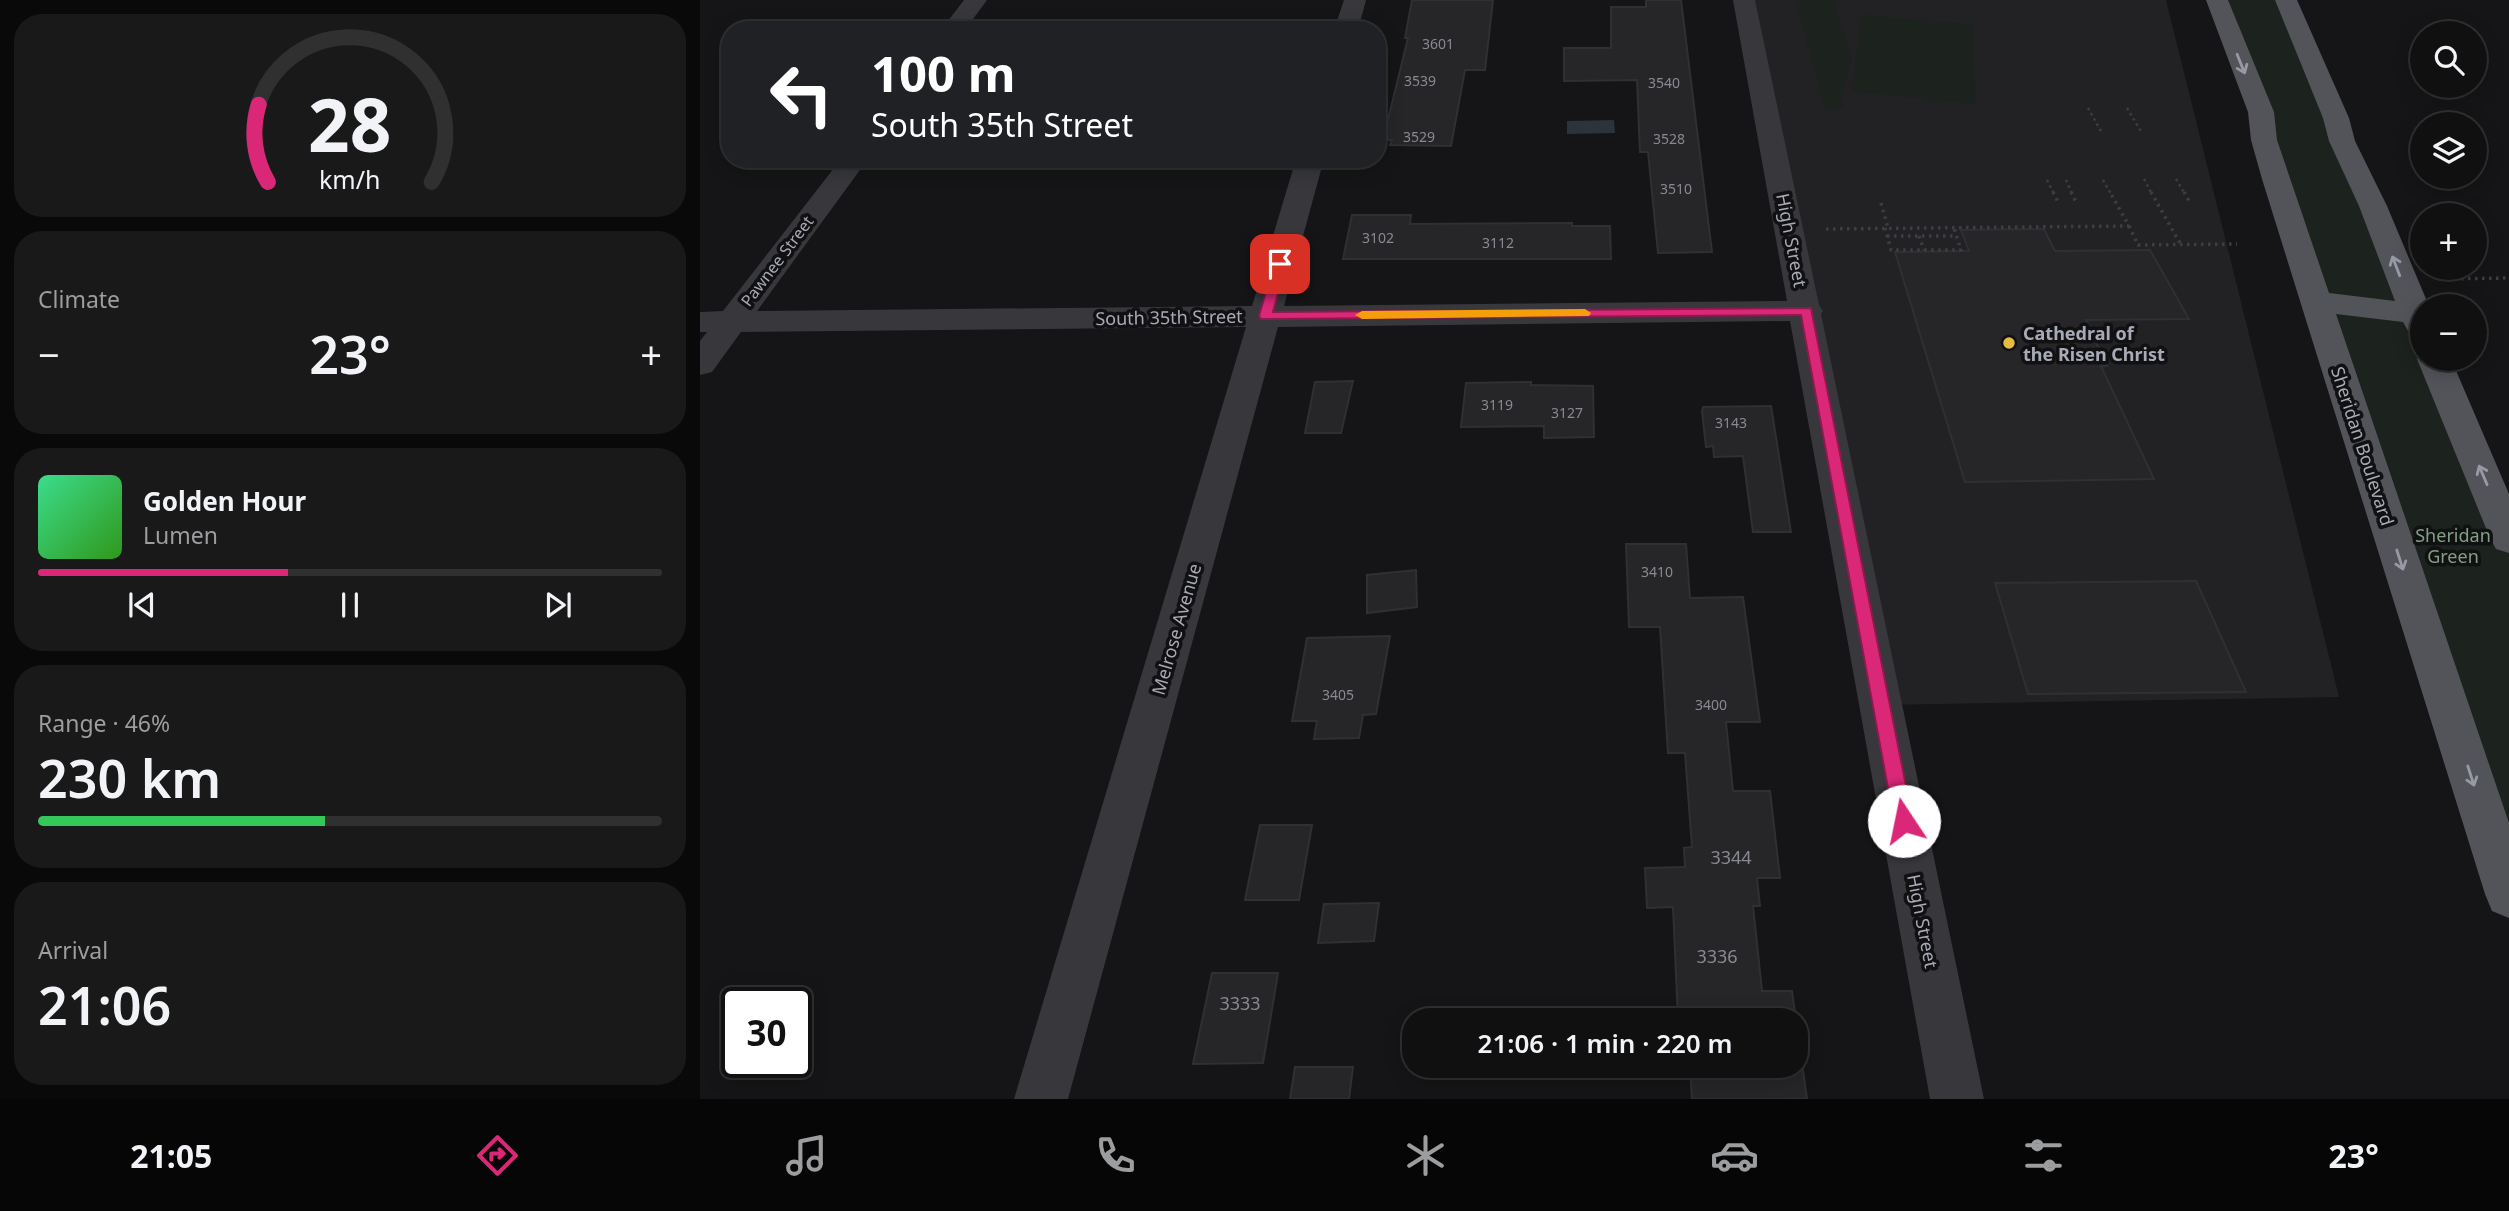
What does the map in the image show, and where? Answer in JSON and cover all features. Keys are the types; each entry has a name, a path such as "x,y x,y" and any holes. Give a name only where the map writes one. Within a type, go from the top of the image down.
{"main road":[{"name":"Sheridan Boulevard","path":"2217,0 2262,112 2264,140 2509,894"},
{"path":"2286,0 2336,118 2342,141 2373,206 2410,298"},
{"path":"2316,302 2410,319"},
{"path":"2439,371 2509,538"}],"street":[{"path":"960,21 976,0"},
{"path":"1349,21 1355,0"},
{"name":"High Street","path":"1744,0 1807,311 1957,1099"},
{"name":"Pawnee Street","path":"700,364 848,168"},
{"name":"Melrose Avenue","path":"1041,1099 1307,168"},
{"name":"South 35th Street","path":"700,322 1807,311"}],"path":[{"path":"2088,108 2102,133"},
{"path":"2127,108 2142,133"},
{"path":"2176,179 2189,201"},
{"path":"2047,180 2057,202"},
{"path":"2066,180 2076,202"},
{"path":"2104,180 2138,245 2237,244"},
{"path":"2144,180 2181,245"},
{"path":"1881,203 1891,250 1961,250 1954,228"},
{"path":"1820,229 2129,226"},
{"path":"1887,236 1957,236"},
{"path":"1919,236 1924,250"},
{"path":"2487,278 2509,278"}],"shaded area":[{"path":"1744,0 2166,0 2339,697 1881,705"},
{"path":"1614,120 1615,133 1567,134 1567,121"}],"green space":[{"path":"1796,0 1834,0 1852,57 1841,100 1844,108 1826,108 1823,103"},
{"name":"Sheridan Green","path":"2218,0 2286,0 2410,300 2410,371 2439,371 2509,538 2509,894"},
{"path":"1861,15 1974,25 1975,104 1852,91"}],"building":[{"path":"1412,0 1493,0 1485,70 1465,70 1451,146 1390,145 1392,140 1386,140 1386,128 1408,38 1405,38"},
{"path":"1648,0 1681,0 1712,252 1658,253 1648,152 1640,152 1637,80 1564,81 1564,48 1611,48 1611,7 1646,7"},
{"path":"1352,215 1411,215 1410,224 1572,223 1572,226 1610,226 1611,259 1343,259"},
{"name":"Cathedral of the Risen Christ","path":"2044,229 2055,251 2150,250 2189,319 2086,320 2107,366 2101,366 2154,479 1965,482 1895,252 1969,251 1961,230"},
{"path":"1353,381 1341,433 1305,433 1315,382"},
{"path":"1531,382 1531,385 1593,386 1594,437 1544,438 1544,426 1461,427 1466,383"},
{"path":"1771,406 1791,532 1753,532 1743,456 1714,457 1713,446 1706,447 1703,407"},
{"path":"1626,544 1686,544 1690,598 1743,597 1760,722 1726,722 1733,791 1770,791 1780,878 1757,878 1760,906 1753,906 1762,991 1792,991 1794,1008 1677,1008 1673,907 1647,908 1645,868 1685,867 1684,848 1692,847 1685,753 1668,753 1660,627 1629,627"},
{"path":"1416,570 1417,607 1367,613 1367,575"},
{"path":"2196,581 2246,692 2028,694 1995,583"},
{"path":"1390,636 1376,714 1363,715 1359,738 1314,739 1317,721 1292,721 1307,638"},
{"path":"1260,825 1312,825 1299,900 1245,900"},
{"path":"1379,903 1374,941 1318,943 1324,904"},
{"path":"1212,973 1278,973 1263,1063 1193,1064"},
{"path":"1295,1067 1353,1067 1349,1099 1290,1099"},
{"path":"1691,1078 1804,1078 1807,1099 1692,1099"}],"slow traffic":[{"path":"1362,315 1585,313"}],"place":[{"name":"Cathedral of the Risen Christ","path":"2009,343"}],"route":[{"path":"1280,264 1265,316 1807,311 1904,821"}]}
